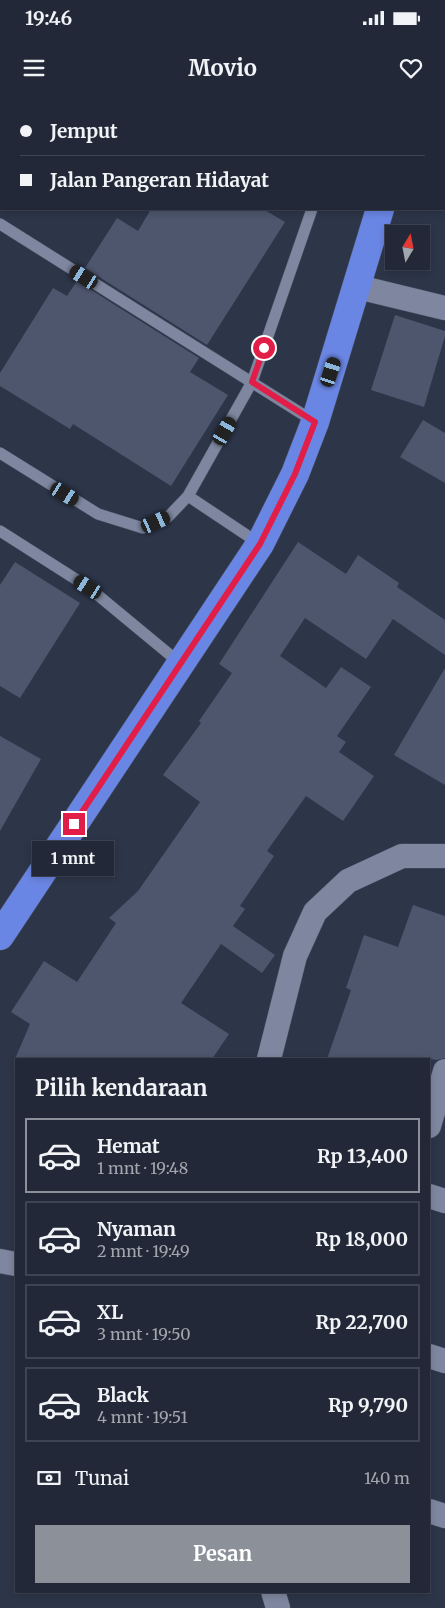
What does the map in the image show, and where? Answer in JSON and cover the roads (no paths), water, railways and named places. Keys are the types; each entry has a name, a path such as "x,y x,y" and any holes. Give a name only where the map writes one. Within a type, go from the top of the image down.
{"highway":[{"path":"0,936 260,544 295,474 315,422 358,287 380,210"}],"street":[{"path":"358,287 445,308"},
{"path":"269,1058 295,956 315,912 348,881 402,856 445,856"},
{"path":"430,1123 445,1071"},
{"path":"430,1196 445,1201"},
{"path":"0,1261 15,1264"},
{"path":"430,1356 445,1360"},
{"path":"430,1510 445,1516"},
{"path":"274,1593 278,1608"}],"lane":[{"path":"0,453 98,514 143,528 168,517 188,496 252,382 312,210"},
{"path":"0,224 315,422"},
{"path":"188,496 260,544"},
{"path":"0,530 88,587 181,664"}]}
